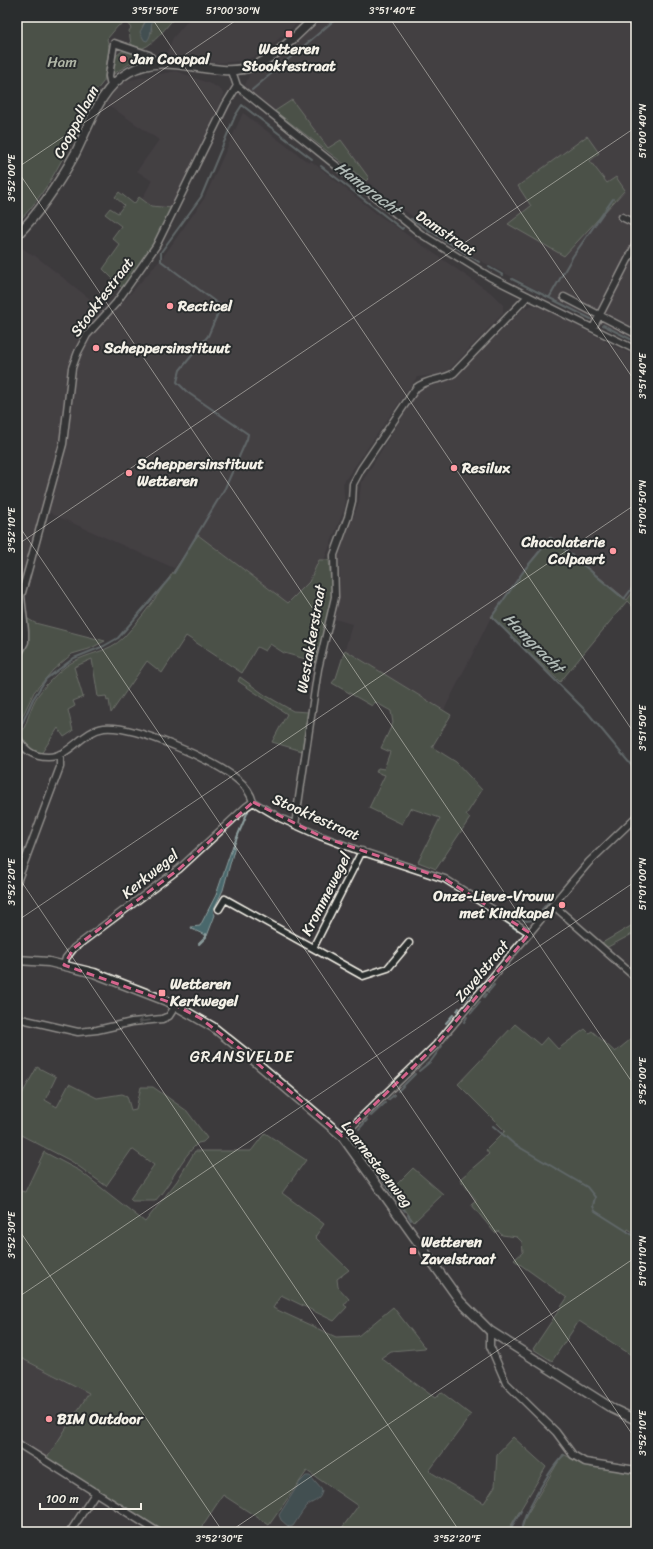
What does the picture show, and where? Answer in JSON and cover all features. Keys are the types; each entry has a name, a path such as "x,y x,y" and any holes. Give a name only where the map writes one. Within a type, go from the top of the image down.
{"street":[{"path":"237,86 232,71 261,62 316,17"},
{"path":"111,86 109,76 114,43 149,54 156,63"},
{"name":"Cooppallaan","path":"17,235 44,205 62,177 101,101 111,86 130,71 156,63 232,71"},
{"name":"Damstraat","path":"237,86 421,234 490,277 636,350"},
{"name":"Stooktestraat","path":"17,657 25,642 21,596 63,444 72,368 78,352 87,335 116,303 156,246 226,104 237,86"},
{"path":"622,217 636,224"},
{"path":"593,328 636,244"},
{"name":"Westakkerstraat","path":"295,825 318,669 335,597 334,555 348,517 352,501 353,484 361,469 416,388 423,382 449,376 454,373 528,296"},
{"path":"564,297 636,334"},
{"name":"Stooktestraat","path":"18,739 27,751 36,756 49,757 60,754 93,731 103,728 111,728 147,736 177,745 230,773 251,795 253,802 295,825 362,851 445,879 530,933"},
{"path":"17,882 60,767 60,754"},
{"name":"Kerkwegel","path":"64,965 66,958 74,948 179,869 253,802"},
{"name":"Zavelstraat","path":"342,1136 436,1045 589,862 636,816"},
{"name":"Krommewegel","path":"313,948 362,851"},
{"name":"Krommewegel","path":"219,909 225,899 363,976 388,968 410,943"},
{"path":"553,905 636,978"},
{"name":"Laarnesteenweg","path":"17,960 49,962 94,973 176,1005 207,1023 243,1051 342,1136 460,1301 490,1331 610,1407 636,1420"},
{"path":"17,1018 78,1032 97,1030 132,1022 162,1019 168,1016 176,1005"},
{"path":"490,1331 490,1346 506,1383 556,1432 573,1455 585,1462 636,1470"},
{"path":"17,1443 158,1532"},
{"path":"70,1532 96,1492"}],"highlighted area":[{"path":"253,802 320,836 445,879 530,933 436,1045 342,1136 243,1051 200,1018 169,1002 64,965 74,948 179,869"}],"shaded area":[{"path":"191,17 304,17 268,48 254,57 239,61 218,63 166,55 173,38"},
{"path":"326,17 636,17 636,340 561,304 547,295 477,259 416,219 253,94 245,85 250,74 275,60"},
{"path":"176,71 213,85 221,90 224,95 172,208 151,206 142,199 152,181 137,171 159,140 107,104 114,92 125,81"},
{"name":"Recticel","path":"243,113 309,163 311,161 377,214 491,293 503,305 503,313 449,370 441,374 417,377 343,483 345,507 324,560 319,560 309,582 288,603 198,535 174,568 41,509 18,595 21,641 18,652 17,244 33,256 34,255 104,310 114,312 163,257 204,199"},
{"path":"533,305 552,312 617,348 636,356 636,588 627,601 529,564 491,617 444,710 345,650 352,624 335,619 340,592 339,554 359,503 361,484 417,392 424,386 455,378 523,309"},
{"path":"17,1356 89,1393 47,1458 17,1439"}],"green space":[{"name":"Ham","path":"17,17 148,17 142,27 152,33 151,23 155,17 175,17 156,39 143,48 138,48 131,44 129,31 131,28 126,22 118,26 107,39 109,47 104,81 96,91 52,178 42,194 17,223"},
{"path":"122,51 130,52 142,60 129,64 112,75 116,56"},
{"path":"292,100 328,148 341,140 369,178 366,181 275,111"},
{"path":"587,136 599,153 590,161 607,183 616,177 625,190 564,256 508,224 531,206 518,186"},
{"path":"119,192 134,204 139,197 151,206 172,208 155,240 123,289 103,269 120,245 112,238 121,226 105,214 110,208 118,213 124,205 115,197"},
{"path":"198,535 288,603 309,582 319,560 329,560 332,596 316,662 284,653 270,644 265,651 257,647 242,673 186,636 162,673 147,661 111,713 109,700 107,701 106,696 98,697 92,659 74,667 83,697 73,701 75,706 68,710 73,731 64,737 58,728 41,754 27,747 20,736 35,700 42,690 56,674 67,666 77,660 117,643 123,638 144,614"},
{"path":"550,537 627,600 636,588 636,610 627,601 560,682 491,617"},
{"path":"26,615 28,619 35,623 105,641 89,649 72,654 53,670 34,692 17,728 17,664 27,645 28,626"},
{"path":"345,650 451,715 432,747 456,762 482,790 466,815 470,818 436,869 418,862 440,818 410,808 402,824 369,808 385,775 376,772 378,768 384,769 390,752 381,748 393,723 391,711 375,702 372,706 332,683 336,678"},
{"path":"240,677 265,695 293,711 308,712 302,751 272,742 287,714 238,681"},
{"path":"636,923 636,932 606,948 602,943"},
{"path":"515,1024 540,1045 547,1037 558,1049 585,1029 589,1033 592,1031 615,1052 636,1035 636,1234 628,1229 627,1232 636,1237 636,1358 579,1321 552,1361 533,1349 567,1298 514,1260 523,1252 522,1242 517,1237 502,1235 498,1231 495,1233 471,1204 476,1200 460,1179 489,1154 486,1150 505,1131 458,1084"},
{"path":"37,1067 56,1077 45,1100 57,1107 69,1084 97,1098 122,1094 127,1096 131,1110 136,1109 141,1087 153,1087 187,1111 207,1138 203,1142 198,1143 186,1156 155,1201 132,1201 130,1199 154,1165 132,1149 106,1186 71,1161 17,1133 17,1103"},
{"path":"265,1133 306,1160 282,1193 324,1224 315,1237 349,1270 337,1279 338,1287 349,1299 344,1305 347,1307 334,1321 281,1295 273,1308 336,1337 358,1336 393,1307 425,1348 391,1351 381,1358 435,1398 441,1392 471,1415 429,1471 484,1503 495,1486 497,1454 513,1437 546,1467 510,1527 500,1529 498,1532 339,1532 358,1506 307,1471 269,1525 223,1495 198,1532 166,1532 47,1458 89,1393 17,1356 17,1190 25,1192 44,1152 80,1171 145,1222 177,1181 195,1151 251,1151"},
{"path":"413,1168 443,1194 414,1222 391,1190"},
{"path":"563,1454 584,1465 636,1474 636,1532 523,1532 522,1528 526,1516"}],"water":[{"path":"148,17 155,17 147,41 144,40 140,32"},
{"path":"233,845 235,846 223,890 213,911 215,915 207,936 192,929 191,927 200,926 216,895"},
{"path":"306,1476 310,1476 322,1490 320,1497 308,1505 293,1526 289,1527 281,1520 279,1515 300,1482"}],"waterway":[{"path":"252,90 338,17"},
{"path":"174,573 225,488 248,434 187,392 177,382 180,370 208,336 221,306 161,261 161,252 201,197 235,116 242,105 312,159"},
{"name":"Hamgracht","path":"321,166 402,229 403,228"},
{"path":"549,298 573,256 613,199"},
{"name":"Hamgracht","path":"411,219 479,262"},
{"name":"Hamgracht","path":"489,267 503,275"},
{"name":"Hamgracht","path":"512,279 591,319"},
{"name":"Hamgracht","path":"603,325 636,342"},
{"name":"Hamgracht","path":"636,583 624,599 551,538 525,569 493,615 493,618 588,713 636,771"},
{"path":"18,733 33,699 46,679 74,658 104,646 118,638 170,578"},
{"path":"233,847 248,811"},
{"path":"538,914 552,898"},
{"path":"496,915 517,930"},
{"path":"514,915 526,921 533,920"},
{"path":"199,944 206,937 206,934"},
{"path":"488,992 494,985"},
{"path":"463,1002 471,993"},
{"path":"471,1013 480,1002"},
{"path":"446,1023 453,1015"},
{"path":"464,1022 467,1017"},
{"path":"419,1071 431,1061 442,1046"},
{"path":"398,1091 415,1074"},
{"path":"388,1100 394,1095"},
{"path":"371,1116 385,1103"},
{"path":"359,1129 367,1120"},
{"path":"493,1126 514,1144 587,1187 595,1197 593,1206 595,1211 636,1237"},
{"path":"353,1136 353,1140 405,1211"},
{"path":"408,1215 411,1220"},
{"path":"522,1532 525,1516 538,1492 559,1460 564,1455"},
{"path":"511,1532 509,1531 521,1511"}],"place":[{"name":"Wetteren Stooktestraat","path":"289,34"},
{"name":"Jan Cooppal","path":"123,59"},
{"name":"Recticel","path":"170,306"},
{"name":"Scheppersinstituut","path":"96,348"},
{"name":"Resilux","path":"454,468"},
{"name":"Scheppersinstituut Wetteren","path":"129,473"},
{"name":"Chocolaterie Colpaert","path":"613,551"},
{"name":"Onze-Lieve-Vrouw met Kindkapel","path":"562,905"},
{"name":"Wetteren Kerkwegel","path":"162,993"},
{"name":"Wetteren Zavelstraat","path":"413,1251"},
{"name":"BIM Outdoor","path":"49,1419"}],"district":[{"name":"GRANSVELDE","path":"242,1056"}]}
